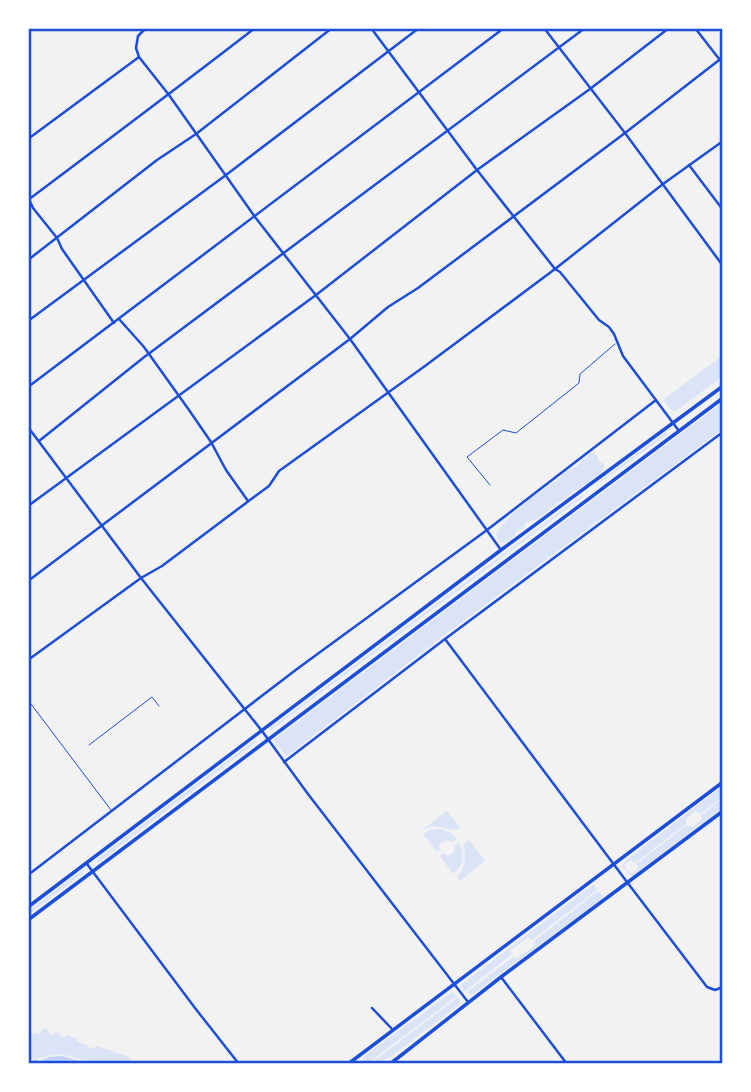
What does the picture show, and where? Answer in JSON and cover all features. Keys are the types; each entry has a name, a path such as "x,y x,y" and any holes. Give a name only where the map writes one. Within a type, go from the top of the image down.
{"main road":[{"path":"28,907 723,386"},
{"path":"28,919 723,398"},
{"path":"591,484 597,493"},
{"path":"348,1064 723,782"},
{"path":"390,1064 468,1002 723,811"}],"street":[{"path":"146,28 138,36 136,48 139,57 350,339 501,550"},
{"path":"114,323 29,199 255,28"},
{"path":"28,260 332,28"},
{"path":"371,28 555,269 599,320 609,327 624,356 679,431"},
{"path":"28,321 419,28"},
{"path":"28,387 503,28"},
{"path":"544,28 723,266"},
{"path":"39,441 148,355 585,28"},
{"path":"28,506 316,295 477,170 669,28"},
{"path":"695,28 723,64"},
{"path":"28,139 139,57"},
{"path":"28,581 350,339 388,307 418,288 721,59"},
{"path":"28,660 141,578 162,566 269,486 279,471 555,269 663,184 723,141"},
{"path":"690,165 723,210"},
{"path":"119,319 135,336 211,442 226,470 249,501"},
{"path":"28,875 656,400"},
{"path":"29,429 468,1002"},
{"path":"285,762 723,432"},
{"path":"445,639 706,987 715,990 723,987"},
{"path":"87,864 239,1064"},
{"path":"501,977 568,1064"},
{"path":"372,1009 393,1030"}],"lane":[{"path":"490,485 467,457 503,430 516,433 579,383 580,374 617,342"},
{"path":"89,745 152,697 159,706"},
{"path":"28,700 111,810"}],"shaded area":[{"path":"723,355 723,376 676,411 672,411 663,400"},
{"path":"723,402 723,429 450,631 287,756 273,740"},
{"path":"666,432 668,434 600,483 601,480"},
{"path":"590,453 594,453 598,461 604,464 599,475 542,516 526,523 510,540 499,542 496,534 511,516 565,472 576,467"},
{"path":"582,495 583,497 270,731 269,729"},
{"path":"255,740 255,743 96,862 97,859"},
{"path":"723,785 723,797 700,814 696,811 686,819 686,824 635,863 631,860 624,865 627,869 625,870 622,866 624,862"},
{"path":"723,798 723,808 632,876 626,872 632,874 638,869 636,864 687,825 692,827 702,819 701,815"},
{"path":"447,811 460,827 456,830 433,826 422,830"},
{"path":"441,829 457,839 442,842 439,847 441,850 437,852 423,834"},
{"path":"469,840 485,861 460,881 457,877 465,861 464,844"},
{"path":"458,842 462,859 453,874 440,856 443,853 447,856 452,854"},
{"path":"82,870 83,873 28,915 28,911"},
{"path":"594,884 597,890 532,940 528,937 510,951 512,954 464,992 461,985 463,983"},
{"path":"598,891 603,896 602,899 472,995 466,993 513,957 516,959 535,945 533,942"},
{"path":"452,992 457,996 366,1063 364,1056"},
{"path":"458,997 460,1004 389,1058 373,1062"},
{"path":"43,1028 49,1030 49,1034 53,1035 55,1032 65,1038 67,1035 77,1039 77,1042 87,1047 97,1046 129,1057 131,1061 134,1059 134,1064 91,1064 68,1056 55,1055 34,1058 28,1064 28,1038 36,1033 40,1034"}],"water":[{"path":"63,1056 89,1064 30,1064 34,1059 40,1061"}]}
